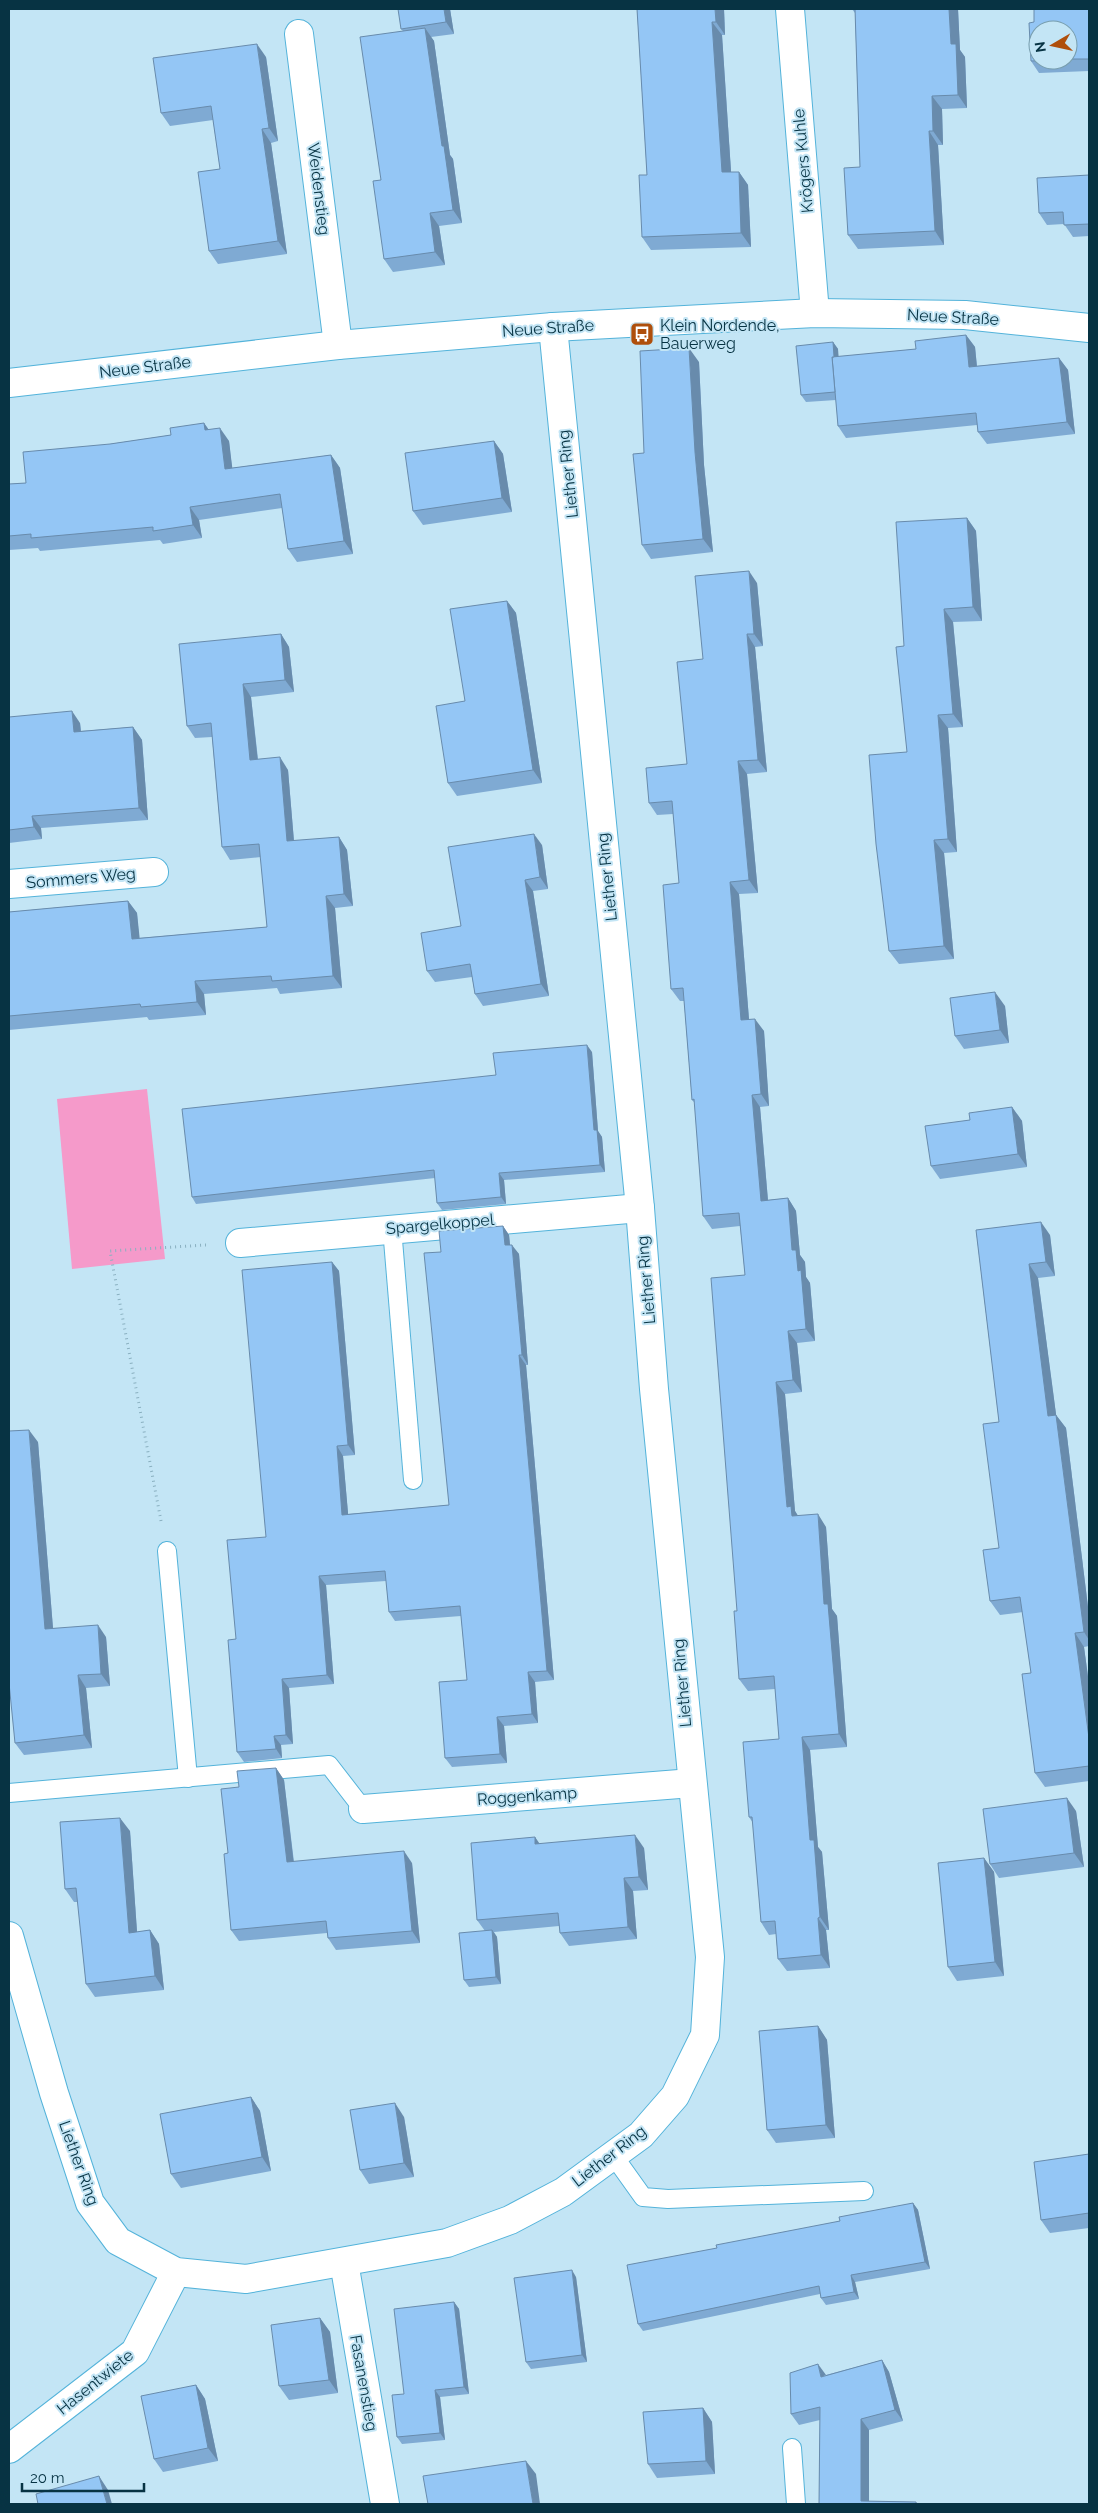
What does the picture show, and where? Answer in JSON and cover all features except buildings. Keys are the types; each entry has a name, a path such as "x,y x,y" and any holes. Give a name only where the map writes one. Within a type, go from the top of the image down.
{"street":[{"name":"Krögers Kuhle","path":"790,9 815,313"},
{"name":"Weidenstieg","path":"299,34 338,344"},
{"name":"Neue Straße","path":"9,383 338,344 553,327 815,313 965,315 1089,328"},
{"name":"Liether Ring","path":"9,1936 54,2093 90,2203 118,2241 176,2272 246,2279 448,2243 510,2220 563,2192 640,2135 675,2096 705,2035 710,1957 654,1389 640,1208 553,327"},
{"name":"Sommers Weg","path":"9,884 154,872"},
{"name":"Spargelkoppel","path":"240,1243 392,1228 640,1208"},
{"name":"Roggenkamp","path":"363,1809 692,1783"},
{"name":"Fasanenstieg","path":"344,2262 385,2504"},
{"name":"Hasentwiete","path":"9,2450 135,2352 176,2272"}],"lane":[{"path":"392,1228 413,1480"},
{"path":"167,1551 188,1778"},
{"path":"9,1792 328,1765 363,1809"},
{"path":"614,2155 643,2197 668,2199 864,2191"},
{"path":"792,2448 796,2504"}],"path":[{"path":"167,1551 110,1251 240,1243"}],"shaded area":[{"path":"147,1089 165,1259 72,1269 57,1099"}],"place":[{"name":"Klein Nordende, Bauerweg","path":"642,334"}]}
